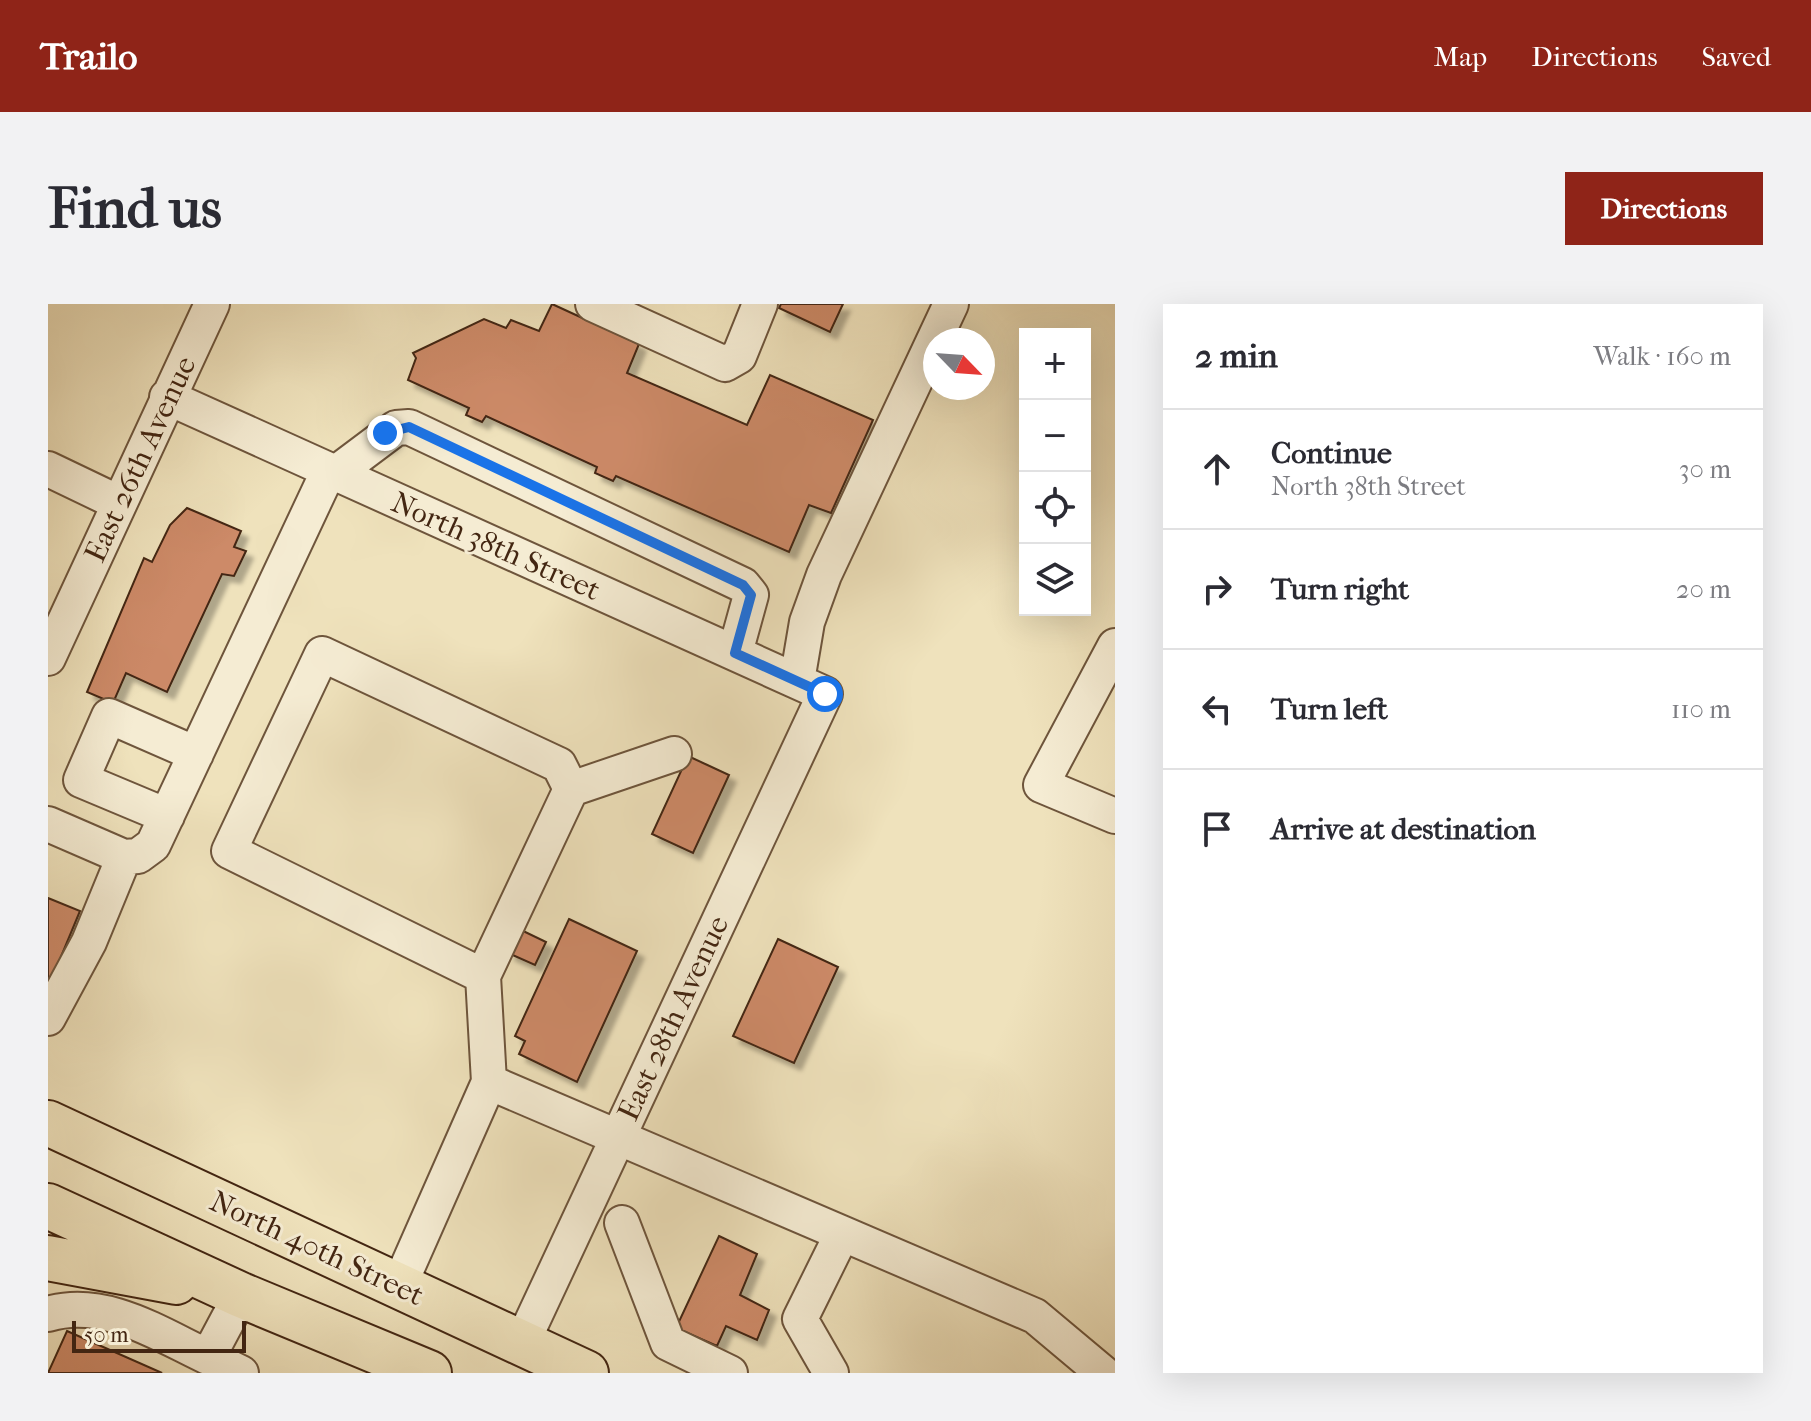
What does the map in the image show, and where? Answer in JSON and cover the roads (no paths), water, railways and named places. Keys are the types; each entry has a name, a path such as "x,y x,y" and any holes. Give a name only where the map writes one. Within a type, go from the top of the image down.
{"main road":[{"name":"North 40th Street","path":"48,1123 586,1373"},
{"path":"48,1206 241,1295 361,1361 429,1373"},
{"path":"48,1258 241,1295"}],"street":[{"name":"East 26th Avenue","path":"48,658 212,304"},
{"path":"593,304 725,364 739,356 760,304"},
{"name":"East 28th Avenue","path":"522,1343 617,1139 811,687 807,622 824,575 951,304"},
{"name":"North 38th Street","path":"167,397 811,687"},
{"path":"48,824 124,857 138,856 153,845 332,472 396,428 409,427 743,585 751,595 735,653"},
{"path":"48,469 119,503"},
{"path":"1115,646 1041,785 1115,816"},
{"path":"483,976 229,851 235,837 322,654 559,765 571,789"},
{"path":"167,816 81,780 109,716 196,754"},
{"path":"399,1286 489,1082 483,976 571,789 674,754"},
{"path":"52,1014 112,892 124,857"},
{"path":"489,1082 1035,1316 1103,1373"},
{"path":"622,1223 668,1343 730,1373"},
{"path":"831,1373 800,1319 842,1234"},
{"path":"208,1357 241,1295"},
{"path":"48,1314 63,1309 114,1313 241,1373"}]}
